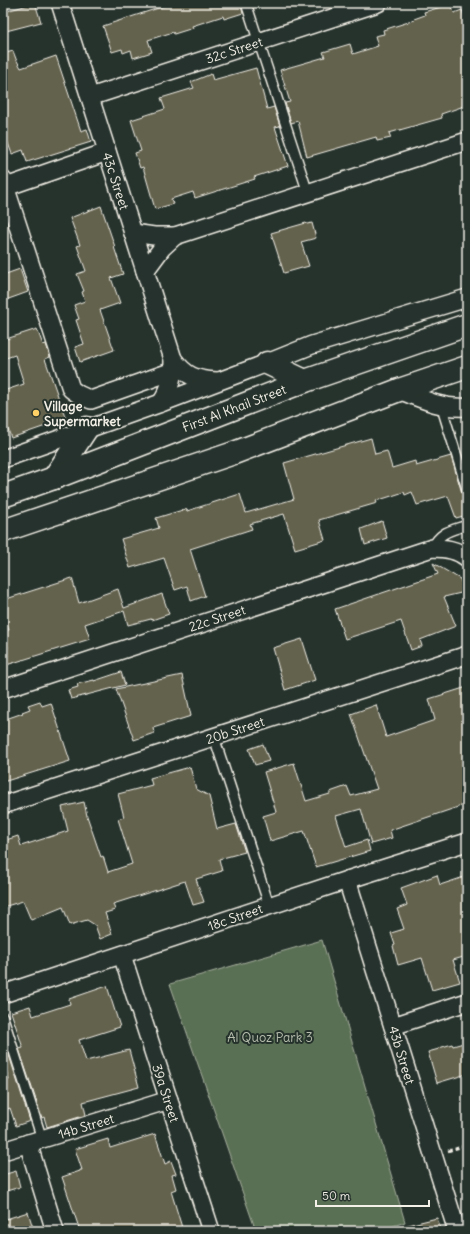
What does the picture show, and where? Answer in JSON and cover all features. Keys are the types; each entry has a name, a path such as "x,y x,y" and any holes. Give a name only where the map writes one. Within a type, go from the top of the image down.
{"main road":[{"name":"First Al Khail Street","path":"3,496 54,478 305,381 467,325"},
{"path":"268,363 305,381"},
{"path":"3,531 234,453 399,390 466,367"},
{"path":"54,478 87,428"}],"street":[{"name":"43c Street","path":"60,3 145,271 173,365 192,377 205,381 218,381"},
{"name":"32c Street","path":"90,97 378,3"},
{"path":"133,233 154,236 175,236 467,141"},
{"path":"107,152 4,185 71,390 91,400 173,365 171,382 161,403"},
{"path":"145,271 162,248 175,236"},
{"path":"3,459 161,403 312,346 467,298"},
{"path":"399,390 441,405 467,407"},
{"path":"432,548 448,548 463,554 467,558"},
{"name":"22c Street","path":"3,689 432,548"},
{"name":"20b Street","path":"3,805 467,654"},
{"name":"18c Street","path":"3,994 346,880 467,842"},
{"name":"43b Street","path":"346,880 457,1231"},
{"name":"39a Street","path":"122,955 210,1231"},
{"path":"393,1026 467,1002"},
{"name":"14b Street","path":"3,1151 169,1100"},
{"path":"35,1141 55,1231"}],"lane":[{"path":"246,3 308,193"},
{"path":"441,405 467,489"},
{"path":"432,548 437,538 441,535 467,526"},
{"path":"214,736 269,906"},
{"path":"3,1017 35,1141"}],"path":[{"path":"434,1156 467,1145"}],"green space":[{"name":"Al Quoz Park 3","path":"322,940 405,1222 379,1231 256,1231 170,984"}],"building":[{"path":"35,3 41,22 6,31 3,20 3,12"},
{"path":"174,3 240,3 243,13 224,19 223,16 192,26 193,28 174,34 173,32 148,40 152,52 133,58 131,50 123,53 122,49 112,52 103,26"},
{"path":"451,4 454,13 462,10 467,25 467,105 441,114 442,118 389,133 391,138 377,141 376,137 307,157 298,121 291,123 285,103 290,102 280,70 325,57 323,52 350,44 353,54 378,46 375,36 384,34 383,30 415,20 414,19 425,15 424,12"},
{"path":"13,51 21,68 56,56 81,131 87,129 91,142 27,162 23,150 12,154 5,135 3,136 3,54"},
{"path":"256,68 267,109 274,107 280,126 275,127 288,166 254,177 255,179 195,198 193,192 171,199 173,204 155,209 143,167 140,168 135,153 141,151 131,120 165,109 161,98 194,88 191,82 211,74 213,80"},
{"path":"101,206 123,274 111,278 120,303 100,310 114,350 80,362 75,347 84,344 76,320 79,319 74,305 85,301 82,292 84,291 77,274 86,271 77,246 80,245 70,218"},
{"path":"306,223 312,223 316,238 301,242 309,266 284,273 271,233"},
{"path":"20,269 28,292 3,301 3,275"},
{"path":"37,329 43,345 46,344 50,357 45,359 66,419 11,438 3,415 3,391 24,384 15,355 3,359 3,340"},
{"path":"371,438 375,454 387,451 392,468 415,461 416,466 451,456 467,510 467,515 456,518 448,496 417,505 412,492 405,495 404,492 376,501 377,503 319,520 325,540 295,549 284,514 250,524 252,529 190,549 205,596 191,601 187,586 175,590 164,558 130,568 121,539 159,528 156,518 186,509 187,511 240,494 246,513 294,499 284,463"},
{"path":"382,521 387,538 365,545 361,529"},
{"path":"433,563 460,579 465,592 444,597 456,626 420,640 422,646 411,650 401,621 345,639 335,609 438,574"},
{"path":"72,578 79,603 118,589 124,608 162,594 169,614 152,620 128,625 124,611 85,624 90,639 3,666 3,649 8,648 3,631 9,630 3,612 3,600"},
{"path":"302,639 315,680 285,690 273,648"},
{"path":"121,672 125,685 71,699 68,690 78,687 77,684 94,681"},
{"path":"182,675 191,716 153,728 154,733 134,740 116,689"},
{"path":"467,687 467,804 390,830 392,838 371,844 361,809 336,816 346,847 367,840 370,851 316,867 304,831 270,841 263,816 276,812 264,772 294,763 306,801 330,794 330,792 347,786 351,796 377,789 351,714 376,705 386,737 435,720 429,699"},
{"path":"40,701 42,706 51,703 70,761 3,782 3,720 23,713 22,712 30,709 28,705"},
{"path":"263,744 269,761 255,765 249,749"},
{"path":"190,767 196,789 209,796 217,829 236,824 245,852 219,859 222,871 196,879 204,902 193,905 185,881 113,904 115,910 105,913 112,934 100,939 95,925 87,920 70,925 63,907 31,920 23,901 3,907 3,841 18,836 21,846 68,831 62,807 84,802 87,816 101,857 103,856 108,872 132,864 118,819 124,817 118,794 152,785 150,778"},
{"path":"437,875 440,885 467,876 467,956 453,960 460,982 432,990 422,958 398,965 393,946 395,945 391,933 404,929 397,909 407,905 401,888"},
{"path":"107,986 120,1027 79,1040 86,1061 129,1050 139,1087 83,1102 86,1115 47,1127 44,1117 42,1118 19,1049 23,1048 11,1012 30,1006 33,1016 70,1004 69,999"},
{"path":"467,1042 467,1074 437,1083 428,1052 452,1044 453,1046"},
{"path":"8,1052 30,1121 16,1126 10,1108 3,1111 3,1081 9,1080 3,1060 3,1053"},
{"path":"155,1134 165,1164 171,1161 176,1174 172,1175 176,1189 171,1191 183,1231 80,1231 62,1177 82,1170 75,1149 108,1139 110,1148"},
{"path":"16,1171 20,1187 3,1192 3,1175"},
{"path":"28,1212 34,1231 3,1231 3,1220"},
{"path":"437,1218 441,1231 404,1231 404,1226"}],"place":[{"name":"Village Supermarket","path":"36,413"}]}
